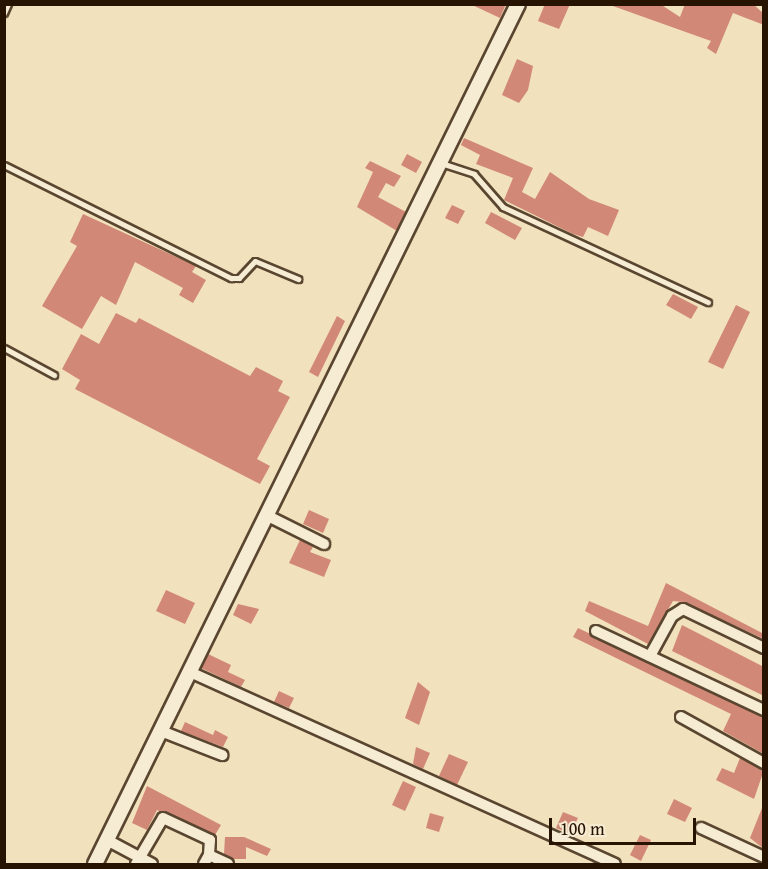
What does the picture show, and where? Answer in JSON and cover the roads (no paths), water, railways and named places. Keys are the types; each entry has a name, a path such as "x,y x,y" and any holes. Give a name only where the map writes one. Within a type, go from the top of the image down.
{"street":[{"path":"95,864 518,4"},
{"path":"266,516 324,544"},
{"path":"650,656 672,616 683,609 764,648"},
{"path":"596,631 764,711"},
{"path":"190,672 615,864"},
{"path":"681,717 764,763"},
{"path":"161,730 222,755"},
{"path":"138,861 163,818 210,840 207,860 228,864"},
{"path":"701,828 764,857"},
{"path":"107,840 138,861 152,864"}],"lane":[{"path":"4,13 8,4"},
{"path":"440,163 474,174 502,207 708,302"},
{"path":"4,165 231,278 239,278 255,261 298,279"},
{"path":"4,348 54,375"}]}
